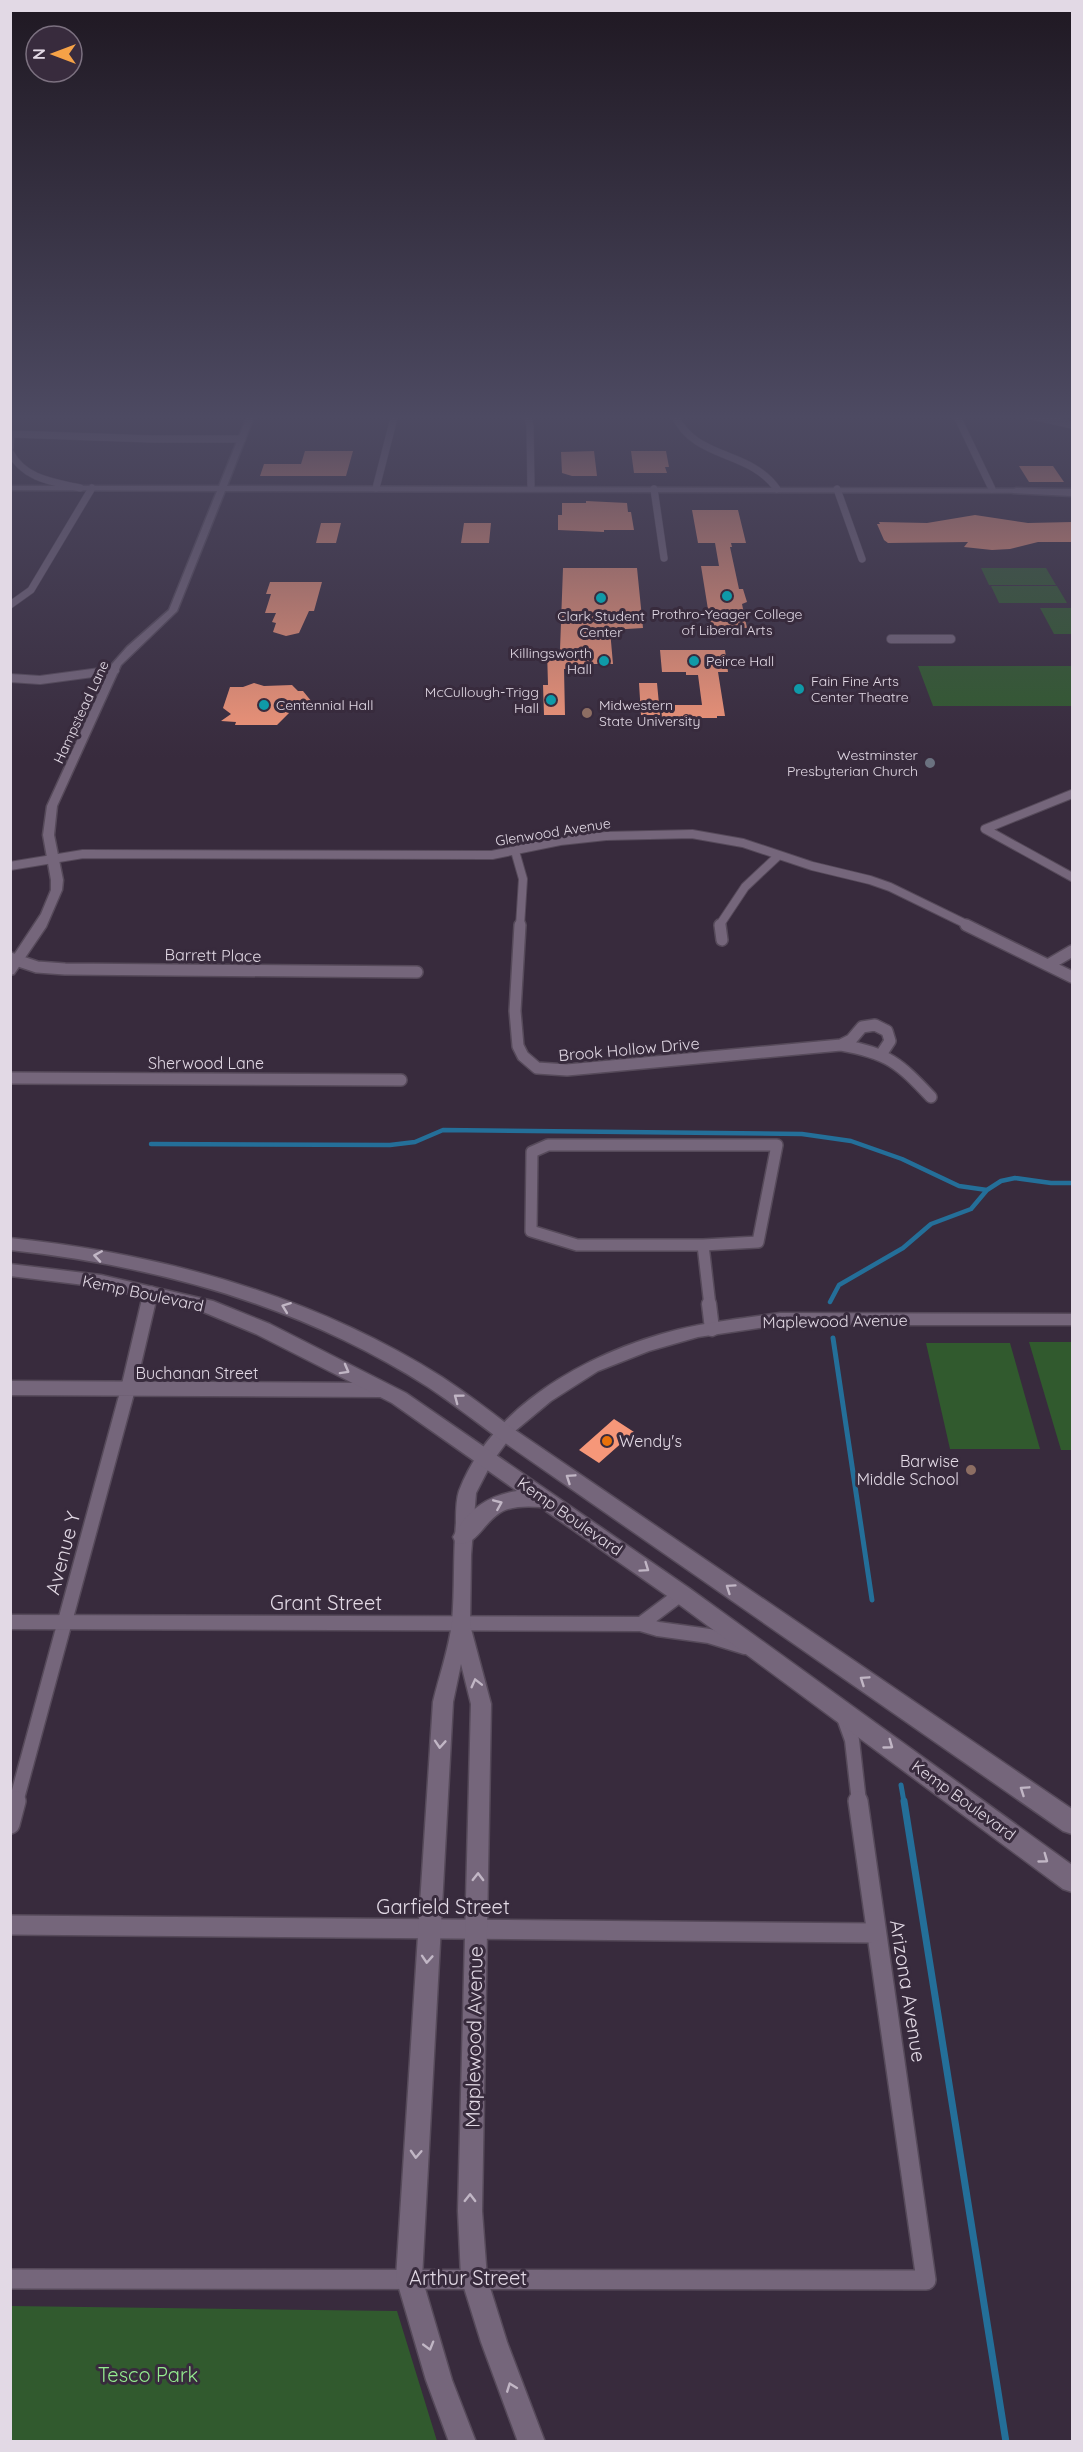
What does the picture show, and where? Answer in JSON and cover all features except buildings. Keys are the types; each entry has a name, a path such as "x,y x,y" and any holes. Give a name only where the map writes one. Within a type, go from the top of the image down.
{"main road":[{"name":"Kemp Boulevard","path":"10,1244 101,1256 163,1269 259,1298 335,1328 423,1374 505,1433 1072,1823"},
{"path":"151,1292 163,1269"},
{"name":"Kemp Boulevard","path":"10,1270 101,1281 206,1306 263,1329 382,1390 485,1458 681,1594 1072,1880"},
{"path":"464,1537 472,1521 504,1501 525,1497 545,1499"},
{"path":"681,1594 704,1570"}],"street":[{"path":"12,603 31,590 68,528"},
{"name":"Hampstead Lane","path":"10,970 14,959 46,916 57,882 49,849 49,814 115,670 129,650 163,624 173,611 206,528"},
{"path":"660,528 664,558"},
{"path":"851,528 862,559"},
{"path":"891,639 951,639"},
{"path":"10,678 40,680 115,670"},
{"path":"1072,794 985,829 1072,877"},
{"name":"Glenwood Avenue","path":"10,866 83,854 492,855 560,841 662,833 705,835 743,843 812,866 870,880 1072,977"},
{"name":"Brook Hollow Drive","path":"515,851 523,879 516,1000 517,1037 522,1056 531,1065 544,1069 567,1070 841,1046 882,1053 899,1062 931,1097"},
{"path":"722,940 719,927 747,883 758,870 779,855"},
{"path":"1048,965 1072,951"},
{"name":"Barrett Place","path":"14,959 37,967 65,969 417,972"},
{"path":"841,1046 851,1040 862,1027 875,1025 887,1031 890,1041 882,1053"},
{"name":"Sherwood Lane","path":"10,1078 401,1080"},
{"path":"548,1145 777,1145 758,1242 703,1245 577,1245 531,1231 532,1152 548,1145"},
{"path":"703,1245 712,1329"},
{"name":"Avenue Y","path":"10,1824 128,1389 151,1292"},
{"name":"Maplewood Avenue","path":"463,2442 439,2380 410,2278 443,1702 461,1624 467,1493 485,1458 505,1433 545,1397 592,1367 643,1347 712,1329 780,1319 1072,1320"},
{"name":"Buchanan Street","path":"10,1388 382,1390"},
{"path":"641,1624 681,1594"},
{"name":"Grant Street","path":"10,1622 641,1624 658,1629 709,1636 759,1651"},
{"name":"Maplewood Avenue","path":"461,1624 481,1704 470,2211 474,2278 494,2342 532,2442"},
{"name":"Arizona Avenue","path":"842,1711 852,1740 876,1933 926,2280"},
{"name":"Garfield Street","path":"10,1925 876,1933"},
{"name":"Arthur Street","path":"10,2279 926,2280"}],"green space":[{"path":"981,568 1046,568 1056,585 989,585"},
{"path":"991,586 1057,586 1067,603 999,603"},
{"path":"1040,608 1072,608 1072,634 1054,634"},
{"path":"918,666 1072,666 1072,706 933,706"},
{"path":"1029,1342 1072,1342 1072,1450 1061,1450"},
{"path":"926,1343 1010,1343 1040,1449 950,1449"},
{"name":"Tesco Park","path":"11,2306 397,2311 437,2441 11,2441"}],"waterway":[{"path":"151,1144 390,1145 415,1142 443,1130 802,1134 851,1141 902,1159 959,1186 987,1190"},
{"path":"987,1190 1001,1181 1015,1178 1051,1183 1072,1183"},
{"path":"830,1302 839,1285 903,1248 931,1224 971,1209 987,1190"},
{"path":"833,1338 872,1600"},
{"path":"901,1785 904,1802"},
{"path":"904,1801 1006,2442"}],"place":[{"name":"Prothro-Yeager College of Liberal Arts","path":"727,596"},
{"name":"Clark Student Center","path":"601,598"},
{"name":"Killingsworth Hall","path":"604,661"},
{"name":"Peirce Hall","path":"694,661"},
{"name":"Fain Fine Arts Center Theatre","path":"799,689"},
{"name":"McCullough-Trigg Hall","path":"551,700"},
{"name":"Centennial Hall","path":"264,705"},
{"name":"Midwestern State University","path":"587,713"},
{"name":"Westminster Presbyterian Church","path":"930,763"},
{"name":"Wendy's","path":"607,1441"},
{"name":"Barwise Middle School","path":"971,1470"}]}
